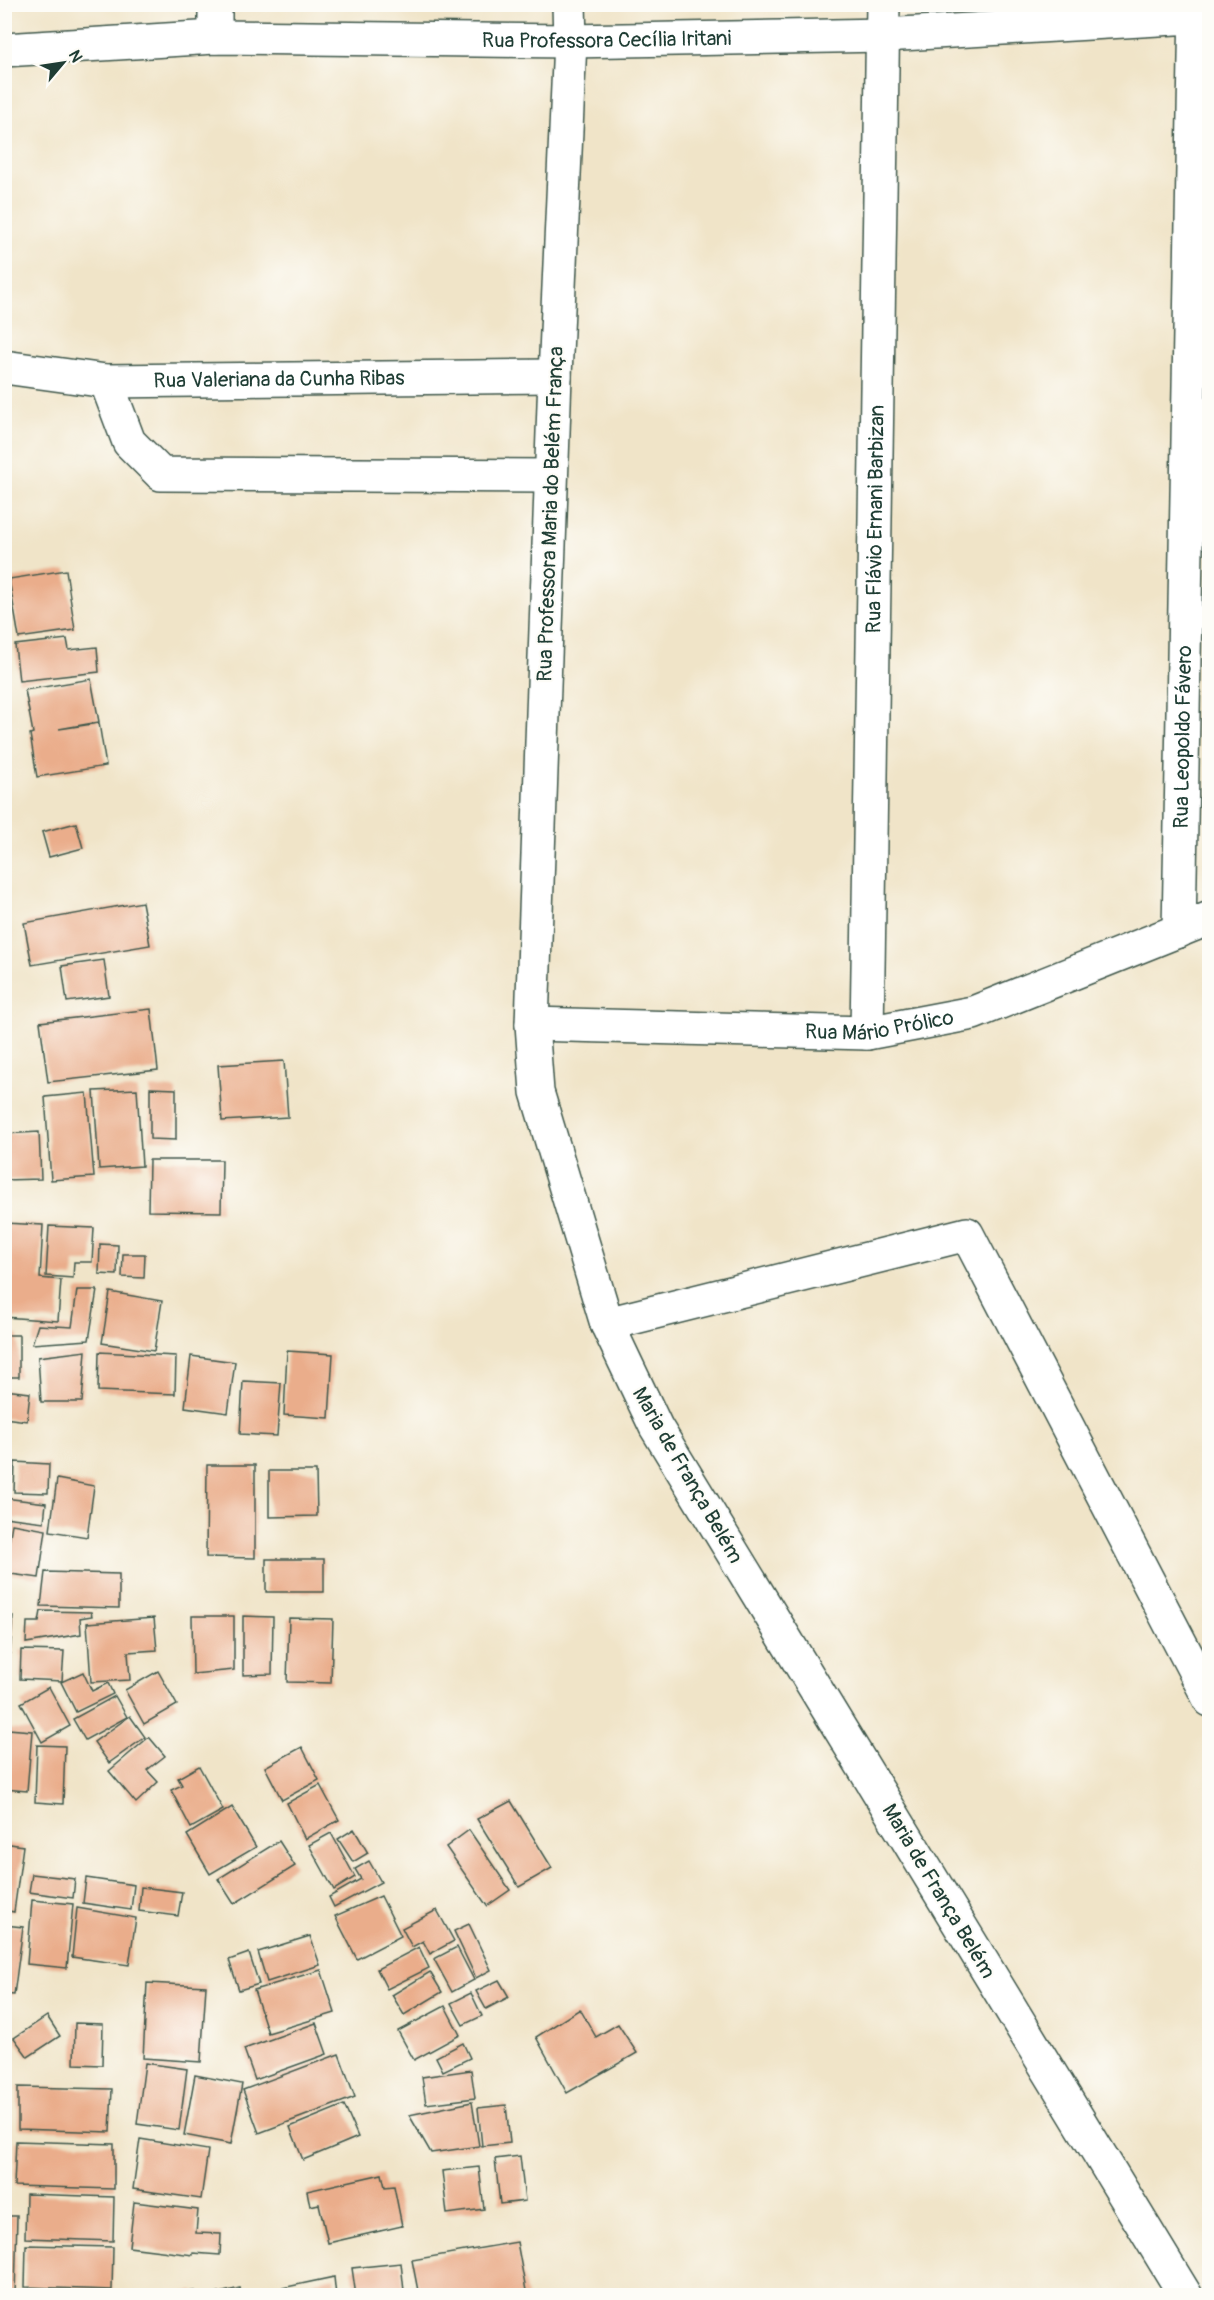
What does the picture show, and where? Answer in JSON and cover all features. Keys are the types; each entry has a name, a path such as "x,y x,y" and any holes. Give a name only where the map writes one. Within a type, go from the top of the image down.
{"street":[{"path":"215,4 215,37"},
{"name":"Rua Professora Maria do Belém França","path":"569,4 570,41 551,476 532,1024 537,1092 607,1324"},
{"name":"Rua Professora Cecília Iritani","path":"4,50 215,37 570,41 884,20 1201,12"},
{"name":"Rua Leopoldo Fávero","path":"1179,931 1201,12"},
{"name":"Rua Flávio Ernani Barbizan","path":"867,1033 884,20"},
{"name":"Rua Valeriana da Cunha Ribas","path":"4,367 106,381 555,376"},
{"path":"106,381 129,442 161,474 551,476"},
{"name":"Rua Mário Prólico","path":"532,1024 867,1033 972,1013 1209,918"},
{"path":"607,1324 967,1234 1209,1700"},
{"name":"Maria de França Belém","path":"607,1324 656,1427 1186,2295"}],"building":[{"path":"66,570 75,630 19,638 9,579"},
{"path":"67,639 69,650 97,647 99,672 19,681 15,645"},
{"path":"91,679 99,722 59,729 99,723 106,766 37,777 30,734 33,733 25,690"},
{"path":"76,823 83,848 49,857 42,832"},
{"path":"142,902 150,945 32,965 24,923"},
{"path":"104,960 109,996 67,1002 62,966"},
{"path":"151,1009 158,1070 48,1082 40,1022"},
{"path":"284,1061 288,1117 222,1121 218,1065"},
{"path":"150,1088 176,1089 176,1140 150,1139"},
{"path":"137,1089 142,1166 99,1169 94,1091"},
{"path":"87,1093 94,1177 51,1180 45,1097"},
{"path":"39,1132 41,1179 4,1180 4,1134"},
{"path":"149,1160 222,1160 221,1212 148,1211"},
{"path":"4,1223 43,1225 40,1278 61,1280 58,1321 4,1317"},
{"path":"49,1226 94,1228 92,1262 74,1262 73,1278 46,1276"},
{"path":"100,1244 118,1245 117,1275 99,1274"},
{"path":"123,1254 145,1254 144,1278 122,1277"},
{"path":"77,1290 97,1290 89,1340 32,1344 38,1325 72,1327"},
{"path":"110,1292 162,1301 154,1351 102,1343"},
{"path":"5,1335 19,1335 19,1377 5,1377"},
{"path":"86,1351 82,1402 41,1402 38,1357"},
{"path":"287,1351 333,1354 329,1418 284,1415"},
{"path":"99,1352 176,1356 175,1394 98,1391"},
{"path":"191,1356 235,1362 228,1413 185,1407"},
{"path":"243,1381 281,1383 277,1436 240,1434"},
{"path":"4,1390 30,1393 27,1421 4,1418"},
{"path":"15,1462 49,1464 48,1493 14,1492"},
{"path":"207,1465 255,1465 255,1558 206,1557"},
{"path":"269,1471 316,1471 317,1516 269,1517"},
{"path":"57,1479 94,1486 87,1537 50,1531"},
{"path":"4,1498 46,1503 44,1522 4,1517"},
{"path":"12,1524 46,1530 39,1578 4,1573"},
{"path":"266,1559 324,1559 324,1592 266,1592"},
{"path":"45,1572 119,1574 119,1608 41,1606"},
{"path":"41,1611 91,1612 92,1616 80,1618 81,1634 26,1643 27,1622 39,1622"},
{"path":"4,1616 13,1616 10,1653 4,1652"},
{"path":"192,1616 234,1616 234,1670 193,1674"},
{"path":"243,1616 273,1617 272,1674 243,1675"},
{"path":"154,1618 157,1650 128,1652 130,1680 91,1682 87,1623"},
{"path":"289,1618 333,1619 331,1683 287,1682"},
{"path":"21,1650 64,1651 62,1681 20,1679"},
{"path":"4,1659 8,1659 7,1681 4,1681"},
{"path":"158,1671 177,1705 144,1724 125,1690"},
{"path":"83,1672 92,1691 108,1683 113,1694 76,1712 61,1682"},
{"path":"49,1687 70,1726 42,1742 21,1703"},
{"path":"115,1696 127,1717 85,1740 73,1719"},
{"path":"130,1716 145,1737 109,1763 94,1742"},
{"path":"8,1729 32,1731 27,1791 4,1789"},
{"path":"149,1737 165,1756 147,1770 158,1782 136,1803 109,1771"},
{"path":"37,1745 65,1746 63,1804 35,1802"},
{"path":"302,1747 319,1780 282,1800 265,1767"},
{"path":"199,1766 223,1810 191,1828 171,1790 182,1785 178,1778"},
{"path":"320,1785 339,1820 305,1839 287,1803"},
{"path":"511,1801 552,1868 519,1887 477,1819"},
{"path":"232,1807 256,1847 210,1874 187,1835"},
{"path":"354,1829 368,1853 353,1862 338,1839"},
{"path":"469,1830 510,1890 487,1906 446,1847"},
{"path":"331,1833 355,1877 334,1890 309,1845"},
{"path":"279,1841 295,1866 234,1904 218,1879"},
{"path":"4,1843 23,1846 14,1912 4,1910"},
{"path":"369,1861 381,1882 334,1907 329,1897 361,1879 355,1869"},
{"path":"32,1874 75,1879 73,1898 29,1892"},
{"path":"86,1878 134,1885 131,1910 83,1903"},
{"path":"141,1887 182,1892 178,1916 139,1911"},
{"path":"381,1896 401,1936 357,1959 335,1916"},
{"path":"32,1900 73,1904 67,1968 27,1964"},
{"path":"77,1908 136,1918 129,1965 72,1957"},
{"path":"437,1910 454,1941 430,1954 423,1941 412,1947 402,1928"},
{"path":"469,1924 491,1970 476,1978 454,1931"},
{"path":"4,1925 23,1927 14,1995 4,1994"},
{"path":"310,1936 320,1965 267,1982 258,1952"},
{"path":"419,1947 429,1968 387,1989 377,1969"},
{"path":"457,1947 474,1980 452,1992 434,1959"},
{"path":"249,1953 259,1984 239,1990 229,1960"},
{"path":"321,1970 335,2013 268,2033 254,1990"},
{"path":"430,1972 442,1992 404,2015 392,1995"},
{"path":"499,1980 509,1997 486,2009 476,1991"},
{"path":"147,1983 206,1986 201,2062 143,2058"},
{"path":"471,1993 482,2016 463,2025 451,2003"},
{"path":"445,2006 460,2035 414,2060 398,2031"},
{"path":"580,2009 596,2037 618,2024 637,2053 567,2093 536,2037"},
{"path":"47,2016 60,2036 28,2057 14,2038"},
{"path":"75,2023 103,2024 102,2065 74,2064"},
{"path":"316,2023 327,2054 255,2080 244,2049"},
{"path":"463,2043 470,2058 443,2071 436,2057"},
{"path":"339,2054 355,2097 259,2133 243,2090"},
{"path":"145,2063 187,2069 179,2130 137,2124"},
{"path":"471,2070 475,2098 426,2104 422,2077"},
{"path":"195,2075 242,2084 231,2144 184,2135"},
{"path":"18,2087 112,2089 110,2132 18,2129"},
{"path":"472,2102 479,2146 431,2153 409,2115"},
{"path":"344,2105 358,2137 303,2160 290,2127"},
{"path":"506,2105 510,2143 482,2146 478,2108"},
{"path":"140,2139 208,2150 201,2199 133,2189"},
{"path":"16,2141 114,2144 114,2189 14,2186"},
{"path":"520,2156 525,2201 500,2204 495,2159"},
{"path":"479,2167 484,2209 447,2214 442,2171"},
{"path":"382,2174 385,2187 394,2186 402,2226 328,2243 319,2204 310,2206 307,2191"},
{"path":"26,2194 114,2197 113,2241 25,2238"},
{"path":"134,2202 198,2210 196,2233 221,2234 220,2255 193,2253 193,2255 129,2247"},
{"path":"4,2216 17,2216 15,2296 4,2296"},
{"path":"517,2242 527,2296 419,2296 412,2260"},
{"path":"26,2245 113,2247 112,2290 25,2287"},
{"path":"401,2263 404,2291 356,2296 352,2268"},
{"path":"334,2277 336,2296 284,2296 282,2288"},
{"path":"240,2288 242,2296 211,2296 211,2295"},
{"path":"194,2291 195,2296 174,2296 174,2294"}]}
